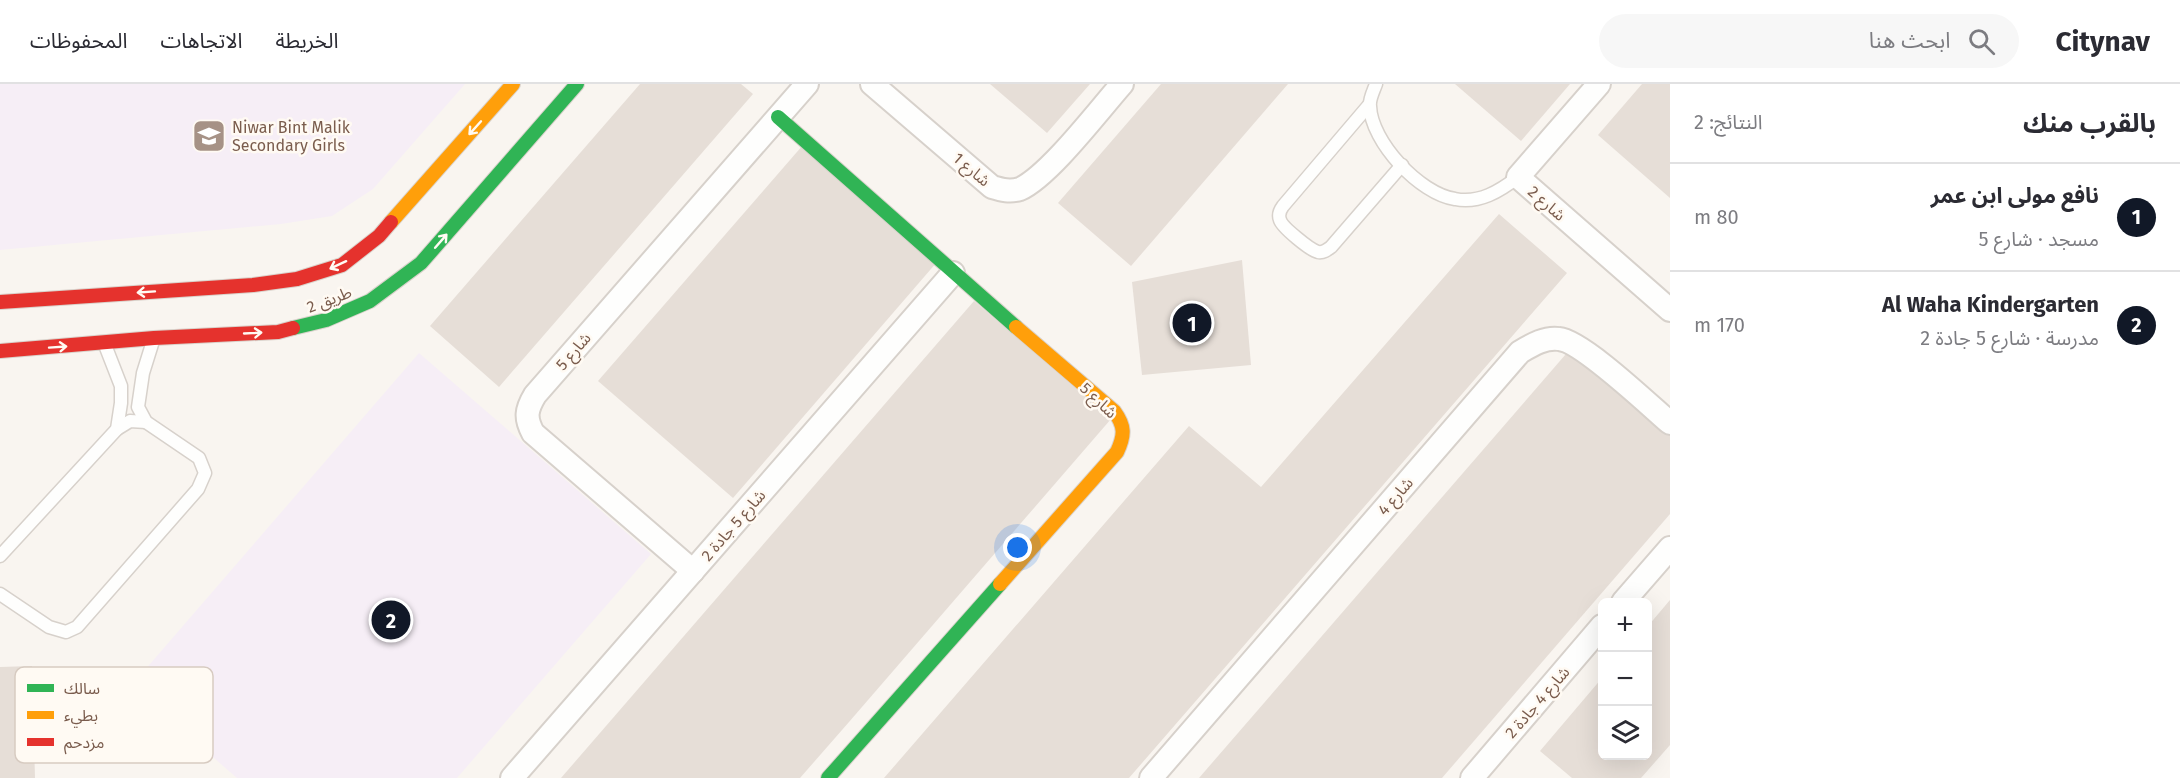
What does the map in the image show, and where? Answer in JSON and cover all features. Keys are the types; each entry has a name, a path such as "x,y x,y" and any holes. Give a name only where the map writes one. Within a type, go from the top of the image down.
{"street":[{"name":"طريق 2","path":"3,304 253,285 297,279 342,265 379,236 448,165 513,84"},
{"name":"طريق 2","path":"2,349 278,332 326,320 370,301 421,263 577,84"},
{"name":"شارع 5","path":"693,571 533,434 528,424 527,408 535,395 807,84"},
{"name":"شارع 1","path":"872,84 992,187 1007,191 1018,190 1031,183 1047,169 1122,84"},
{"name":"شارع 2","path":"1599,84 1518,177 1670,310"},
{"name":"شارع 5","path":"778,117 953,273 1114,411 1123,423 1124,439 1117,452 828,778"},
{"path":"421,263 419,249 427,235"},
{"name":"شارع 5 جادة 2","path":"512,778 953,273"},
{"name":"شارع 4","path":"1151,778 1520,352 1536,342 1551,339 1573,343 1670,423"},
{"path":"1627,598 1670,548"},
{"name":"شارع 4 جادة 2","path":"1472,778 1598,632"}],"lane":[{"path":"1376,84 1369,105 1283,206 1279,212 1280,220 1311,248 1317,252 1325,251 1331,247 1401,165"},
{"path":"1369,105 1376,130 1401,165 1436,194 1456,200 1481,198 1500,191 1518,177"},
{"path":"0,594 49,627 66,632 77,627 198,489 205,473 199,458 146,422 138,407 143,373 153,338"},
{"path":"105,343 121,386 117,429"},
{"path":"0,556 117,429 130,421 146,422"}],"shaded area":[{"name":"Niwar Bint Malik Secondary Girls","path":"0,84 465,84 373,189 332,216 281,224 0,250"},
{"path":"419,353 651,554 457,778 237,778 213,757 213,667 147,667"}],"building":[{"path":"640,84 741,84 753,94 499,387 430,326"},
{"path":"990,84 1090,84 1047,133"},
{"path":"1161,84 1288,84 1131,266 1058,203"},
{"path":"1455,84 1570,84 1521,141"},
{"path":"1642,84 1670,84 1670,198 1598,135"},
{"path":"803,145 937,262 733,498 598,381"},
{"path":"1499,214 1567,273 1129,778 884,778 1189,426 1261,487"},
{"path":"1242,260 1251,365 1142,375 1132,282"},
{"path":"974,301 1111,419 849,722 800,778 561,778"},
{"path":"1572,347 1670,432 1670,514 1442,778 1199,778"},
{"path":"1670,600 1670,745 1641,778 1572,778 1540,751 1598,683 1598,760 1652,760 1652,621"},
{"path":"32,666 15,667 15,763 35,763 35,778 0,778 0,667"}],"traffic: fast":[{"path":"293,328 326,320 370,301 421,263 577,84"},
{"path":"778,117 1016,327"},
{"path":"828,778 1000,584"}],"traffic: slow":[{"path":"391,222 513,84"},
{"path":"1000,584 1117,452 1122,436 1122,426 1114,411 1016,327"}],"traffic: jam":[{"path":"0,302 253,285 297,279 342,265 379,236 391,222"},
{"path":"0,351 154,338 278,332 293,328"}],"place":[{"name":"Niwar Bint Malik Secondary Girls","path":"209,136"},
{"name":"نافع مولى ابن عمر","path":"1192,323"},
{"name":"Al Waha Kindergarten","path":"391,620"}]}
